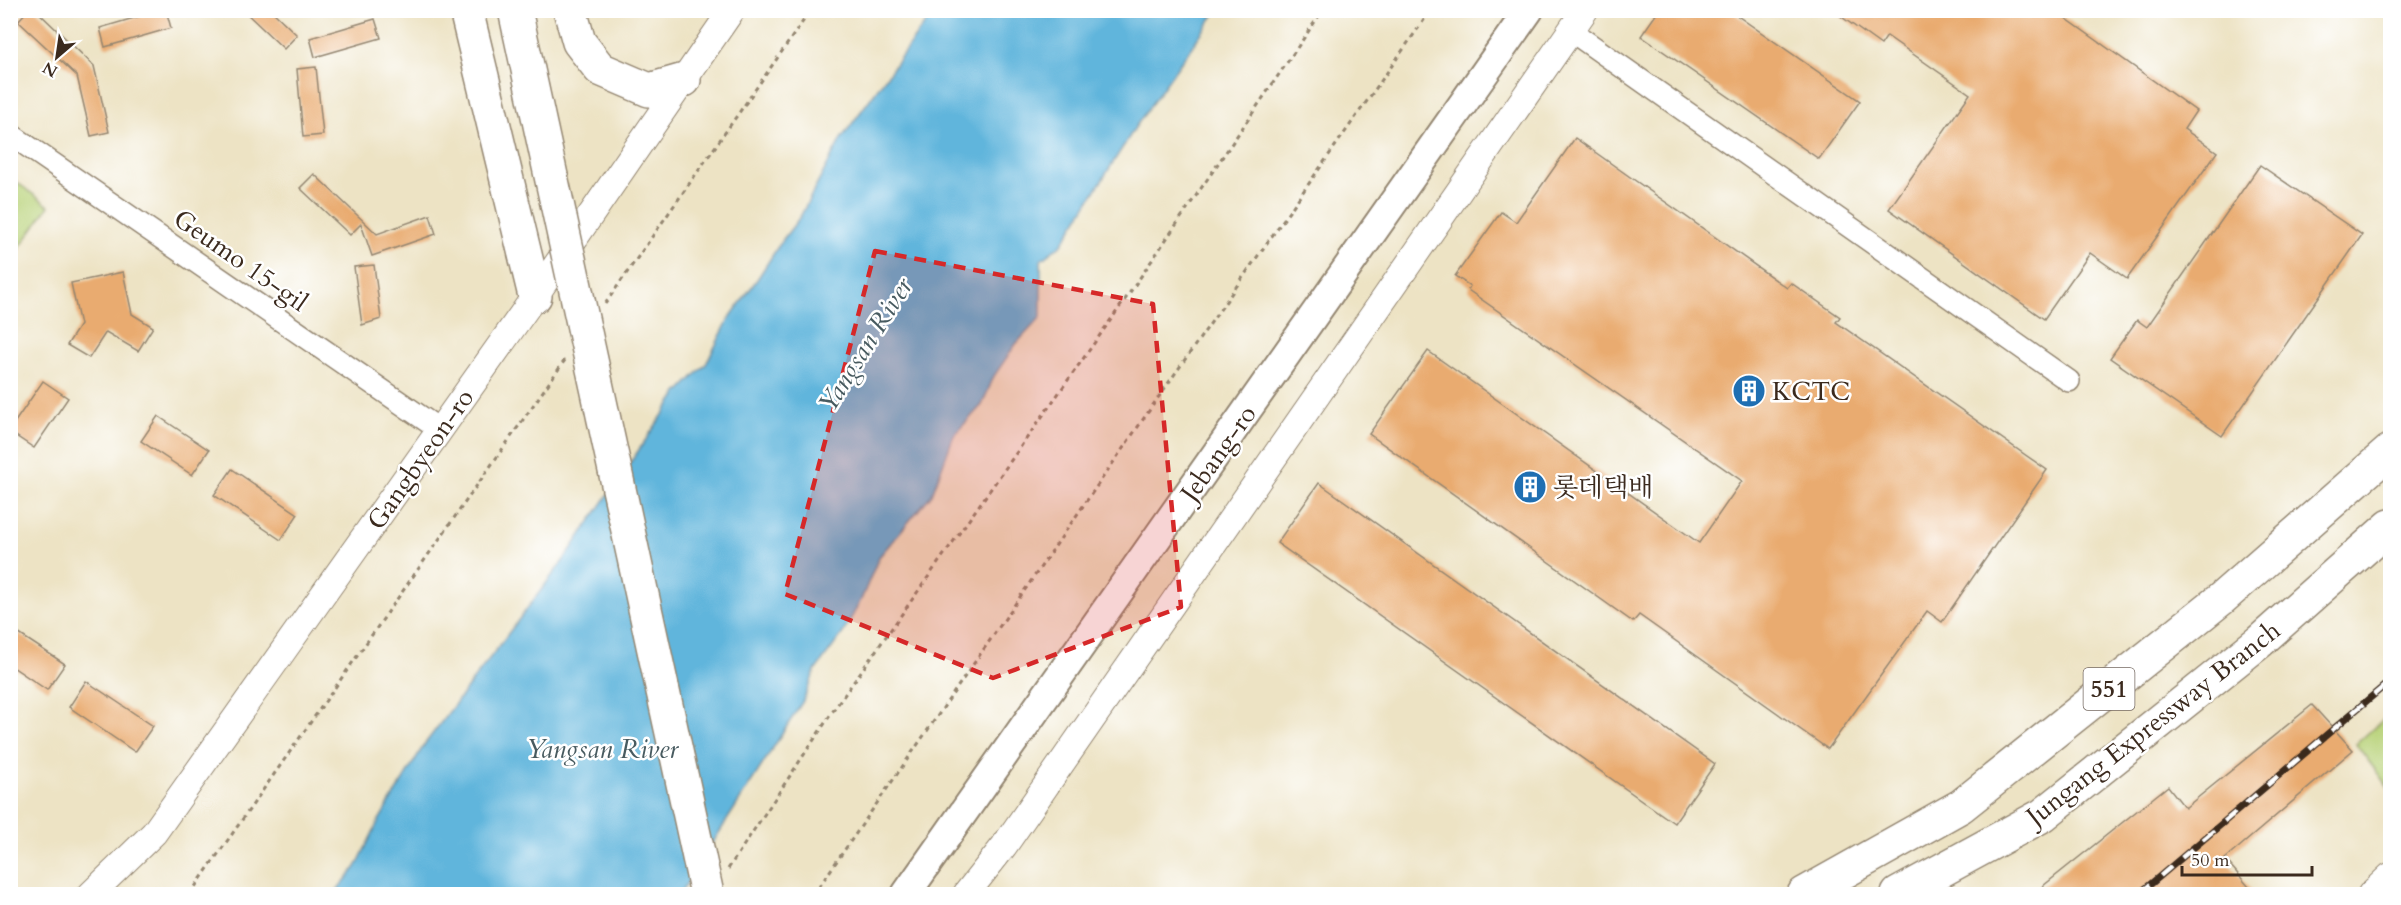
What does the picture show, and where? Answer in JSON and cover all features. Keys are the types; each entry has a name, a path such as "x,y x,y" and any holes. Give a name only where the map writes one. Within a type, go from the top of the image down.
{"main road":[{"path":"466,10 536,296"},
{"path":"514,10 716,885"},
{"path":"570,10 579,42 600,69 649,90 684,80"},
{"name":"Jebang-ro","path":"906,894 1529,10"},
{"name":"Jungang Expressway Branch","path":"1804,894 1961,806 2222,599 2391,451"},
{"name":"Jungang Expressway Branch","path":"1898,894 2043,815 2259,642 2391,526"}],"street":[{"name":"Gangbyeon-ro","path":"91,894 154,833 536,296 732,10"},
{"path":"966,894 1011,836 1578,21 2069,381"},
{"name":"Geumo 15-gil","path":"10,134 440,430"},
{"path":"2371,894 2391,876"}],"path":[{"path":"599,312 811,10"},
{"path":"716,885 833,711 1122,304 1323,10"},
{"path":"814,894 1160,395 1431,10"},
{"path":"190,894 566,359"}],"highlighted area":[{"path":"875,251 1153,304 1181,607 993,678 785,594"}],"green space":[{"path":"11,178 49,206 11,260"},
{"path":"2390,713 2390,790 2356,744"}],"water":[{"name":"Yangsan River","path":"934,11 1217,11 1136,126 1062,244 1041,260 1041,317 1016,344 994,376 982,405 954,435 932,494 879,557 861,600 843,633 815,671 803,701 680,894 334,894 356,867 378,822 424,745 563,561 677,394 706,364 729,319 800,217 841,139"}],"building":[{"path":"28,10 36,10 94,66 109,132 91,136 77,76 18,21"},
{"path":"166,10 171,28 105,47 100,28"},
{"path":"243,10 271,10 297,35 284,49"},
{"path":"1659,10 1729,10 1860,101 1819,159 1641,36"},
{"path":"1832,10 2054,10 2196,111 2184,129 2217,152 2127,279 2090,253 2044,319 1889,209 1970,94 1887,36 1881,45"},
{"path":"375,19 381,38 315,57 310,38"},
{"path":"316,67 323,135 303,137 297,69"},
{"path":"1575,138 1787,288 1791,283 1840,317 1836,322 2047,470 1942,622 1927,611 1828,749 1639,615 1633,622 1369,434 1428,351 1699,543 1742,481 1468,290 1470,286 1455,276 1501,212 1516,222"},
{"path":"2260,165 2362,235 2222,436 2110,358 2137,320 2147,327"},
{"path":"314,174 377,234 430,215 436,234 372,256 361,224 350,235 300,188"},
{"path":"374,265 381,319 362,325 354,267"},
{"path":"123,272 132,314 153,327 138,351 106,332 89,358 67,345 80,325 71,283"},
{"path":"43,381 68,398 34,448 10,432 10,429"},
{"path":"158,416 209,450 192,475 141,441"},
{"path":"232,469 298,514 281,540 214,495"},
{"path":"1319,483 1715,764 1674,823 1277,543"},
{"path":"10,628 65,664 47,690 10,665"},
{"path":"86,681 153,726 135,752 69,707"},
{"path":"2312,705 2353,750 2225,859 2255,894 2033,894 2168,786 2185,808"}],"railway":[{"path":"2139,894 2390,681"}],"place":[{"name":"KCTC","path":"1749,391"},
{"name":"롯데택배","path":"1530,487"}]}
